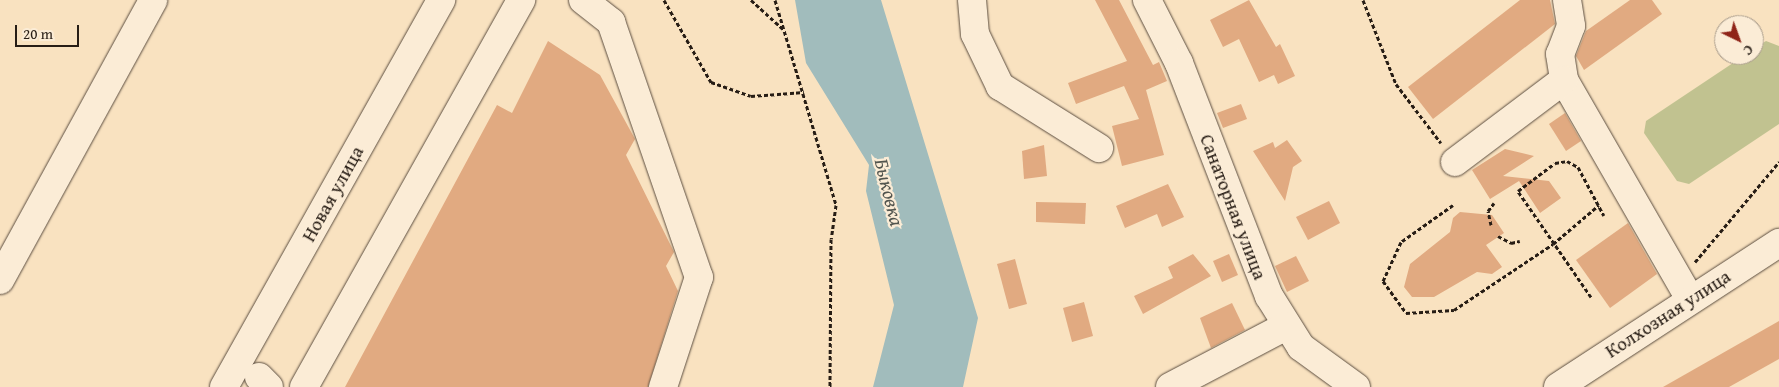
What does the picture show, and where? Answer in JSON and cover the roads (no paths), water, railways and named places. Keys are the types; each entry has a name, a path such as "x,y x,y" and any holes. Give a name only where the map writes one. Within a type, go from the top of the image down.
{"street":[{"path":"0,280 153,0"},
{"name":"Новая улица","path":"224,387 441,0"},
{"path":"304,387 521,0"},
{"path":"583,0 611,22 699,276 663,387"},
{"path":"972,0 975,34 1000,86 1100,148"},
{"name":"Санаторная улица","path":"1147,0 1179,63 1251,260 1286,326 1311,357 1347,384"},
{"path":"1570,2 1571,26 1560,54 1564,80 1686,291"},
{"path":"1454,162 1564,80"},
{"name":"Колхозная улица","path":"1558,387 1686,291 1779,243"},
{"path":"1170,387 1286,326"}],"water":[{"name":"Быковка","path":"795,0 881,0 978,318 963,387 873,387 894,305 866,191 869,165 806,63"}]}
